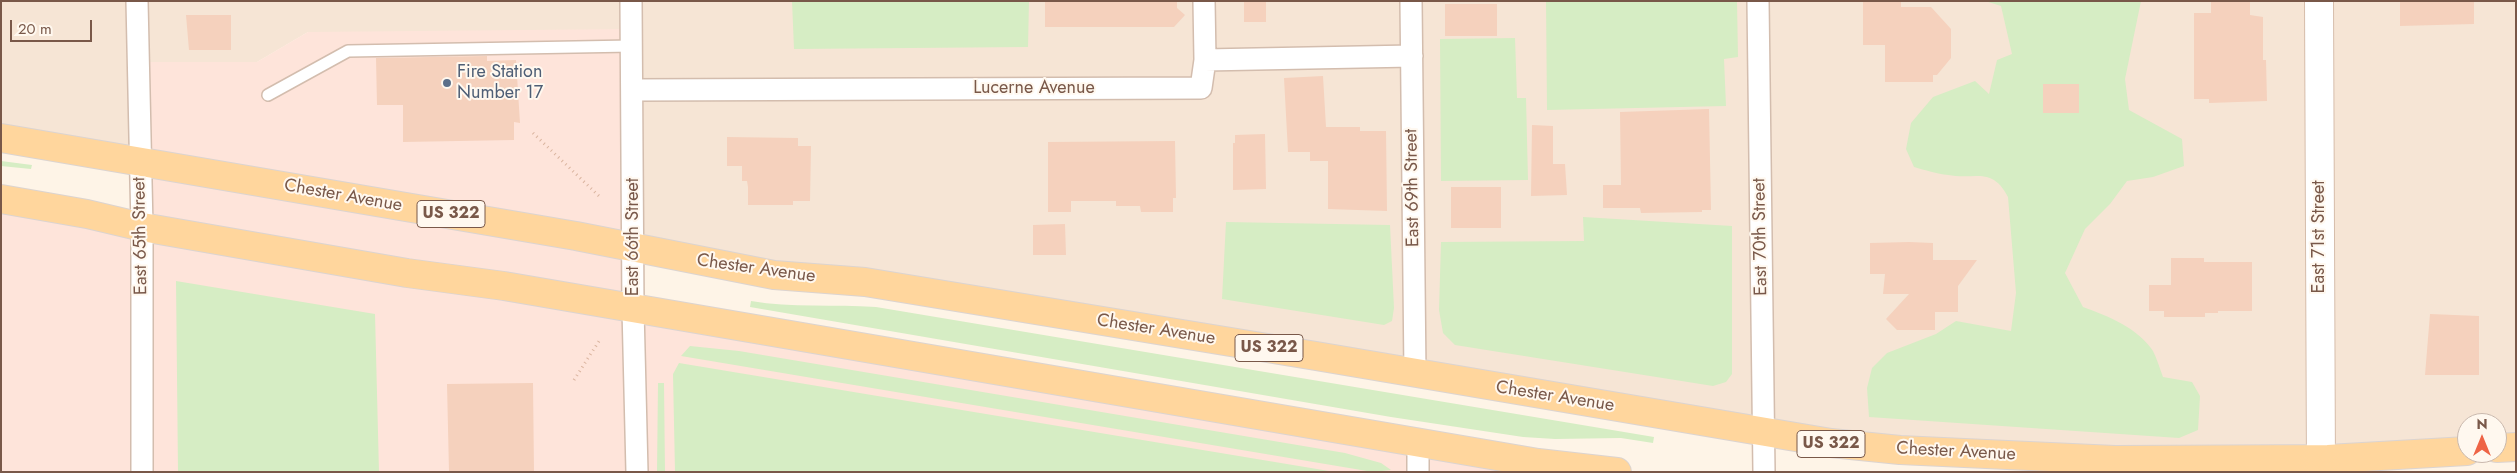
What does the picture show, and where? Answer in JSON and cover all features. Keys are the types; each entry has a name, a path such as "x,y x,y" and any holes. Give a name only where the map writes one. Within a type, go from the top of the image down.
{"main road":[{"name":"Chester Avenue","path":"1,138 576,236 633,249 774,275 865,282 1306,354 1831,444 1970,454 2321,465 2457,452"},
{"path":"1,199 87,214 142,227 1418,443 1538,463 1618,472"}],"street":[{"name":"East 65th Street","path":"137,1 142,227 142,472"},
{"name":"East 66th Street","path":"631,1 633,309 638,472"},
{"path":"1204,1 1205,60 1412,56"},
{"name":"East 69th Street","path":"1411,1 1415,374"},
{"name":"East 70th Street","path":"1758,1 1764,472"},
{"name":"East 71st Street","path":"2319,1 2321,465"},
{"name":"Lucerne Avenue","path":"633,90 1201,88 1205,60"},
{"path":"1418,443 1418,472"}],"lane":[{"path":"268,95 348,50 632,46"}],"path":[{"path":"534,133 600,197"},
{"path":"574,380 601,338"}],"shaded area":[{"path":"1,1 2516,1 2516,447 2507,447 2507,413 2457,413 2457,451 1970,454 667,255 308,32 257,62 137,62 141,161 1,138"},
{"path":"632,29 634,309 1617,472 1,472 1,199 142,227 137,62 257,62 308,32"}],"green space":[{"path":"792,1 1029,1 1028,47 794,49"},
{"path":"1546,1 1737,1 1738,57 1724,59 1726,106 1547,110"},
{"path":"1985,1 2141,1 2125,79 2129,110 2182,139 2184,166 2153,177 2127,181 2110,204 2085,229 2065,273 2083,307 2102,314 2131,329 2147,343 2153,351 2163,377 2192,382 2200,396 2198,430 2179,438 1869,417 1867,388 1872,368 1887,353 1936,334 1956,321 2011,331 2016,293 2008,197 1996,181 1989,178 1944,174 1914,167 1906,149 1911,123 1933,97 1975,81 1989,94 1997,60 2012,54 2001,6"},
{"path":"1515,38 1517,98 1526,98 1528,180 1441,181 1440,39"},
{"path":"1,161 32,165 31,169 1,166"},
{"path":"1583,217 1732,226 1732,374 1726,382 1713,386 1455,345 1443,333 1439,310 1441,242 1584,241"},
{"path":"1226,222 1390,225 1394,308 1392,321 1384,325 1222,299"},
{"path":"176,281 375,314 379,472 178,472"},
{"path":"751,301 797,305 876,307 1654,437 1653,443 1621,438 1555,439 1523,437 1391,417 750,307"},
{"path":"690,346 739,351 1345,453 1381,463 1391,470 1373,472 681,356"},
{"path":"679,363 1335,472 675,472 673,374"},
{"path":"658,383 664,383 665,472 657,472"}],"building":[{"path":"1045,1 1177,1 1177,8 1185,15 1174,27 1045,27"},
{"path":"1244,1 1266,1 1266,22 1244,22"},
{"path":"1863,1 1901,1 1901,7 1931,7 1951,29 1951,58 1937,75 1933,75 1933,82 1885,82 1885,45 1863,45"},
{"path":"2211,1 2250,1 2250,15 2263,17 2263,60 2266,60 2267,101 2209,103 2209,99 2194,99 2194,13 2211,13"},
{"path":"2400,1 2474,1 2474,24 2400,26"},
{"path":"1445,4 1497,4 1497,36 1445,36"},
{"path":"186,15 231,15 231,50 189,50"},
{"name":"Fire Station Number 17","path":"487,56 487,61 516,60 520,123 514,122 514,140 403,142 403,105 377,105 376,58"},
{"path":"1323,76 1326,127 1360,127 1360,131 1386,131 1387,211 1328,209 1328,161 1310,161 1310,152 1288,152 1284,78"},
{"path":"2043,84 2079,84 2079,113 2043,113"},
{"path":"1709,109 1711,210 1702,210 1702,212 1641,213 1640,208 1603,208 1603,185 1621,185 1620,112"},
{"path":"1532,125 1553,126 1553,164 1565,164 1567,195 1531,196"},
{"path":"1265,134 1266,189 1233,190 1233,143 1235,143 1235,135"},
{"path":"727,137 798,138 798,146 811,146 810,201 793,201 793,205 748,205 748,187 747,181 742,181 742,166 727,166"},
{"path":"1175,141 1176,198 1173,198 1173,212 1141,212 1140,206 1116,206 1116,201 1071,201 1071,212 1048,212 1048,142"},
{"path":"1451,187 1501,187 1501,228 1451,228"},
{"path":"1065,224 1066,255 1033,255 1033,225"},
{"path":"1870,243 1933,243 1933,260 1977,260 1958,286 1958,312 1935,312 1935,330 1897,330 1886,319 1909,294 1883,294 1885,274 1870,274"},
{"path":"2171,258 2204,258 2204,262 2252,262 2252,311 2218,311 2218,313 2205,313 2205,317 2164,317 2164,311 2149,311 2149,285 2171,285"},
{"path":"2430,314 2479,316 2479,375 2425,375"},
{"path":"533,383 534,472 449,472 447,384"}],"place":[{"name":"Fire Station Number 17","path":"447,83"}]}
